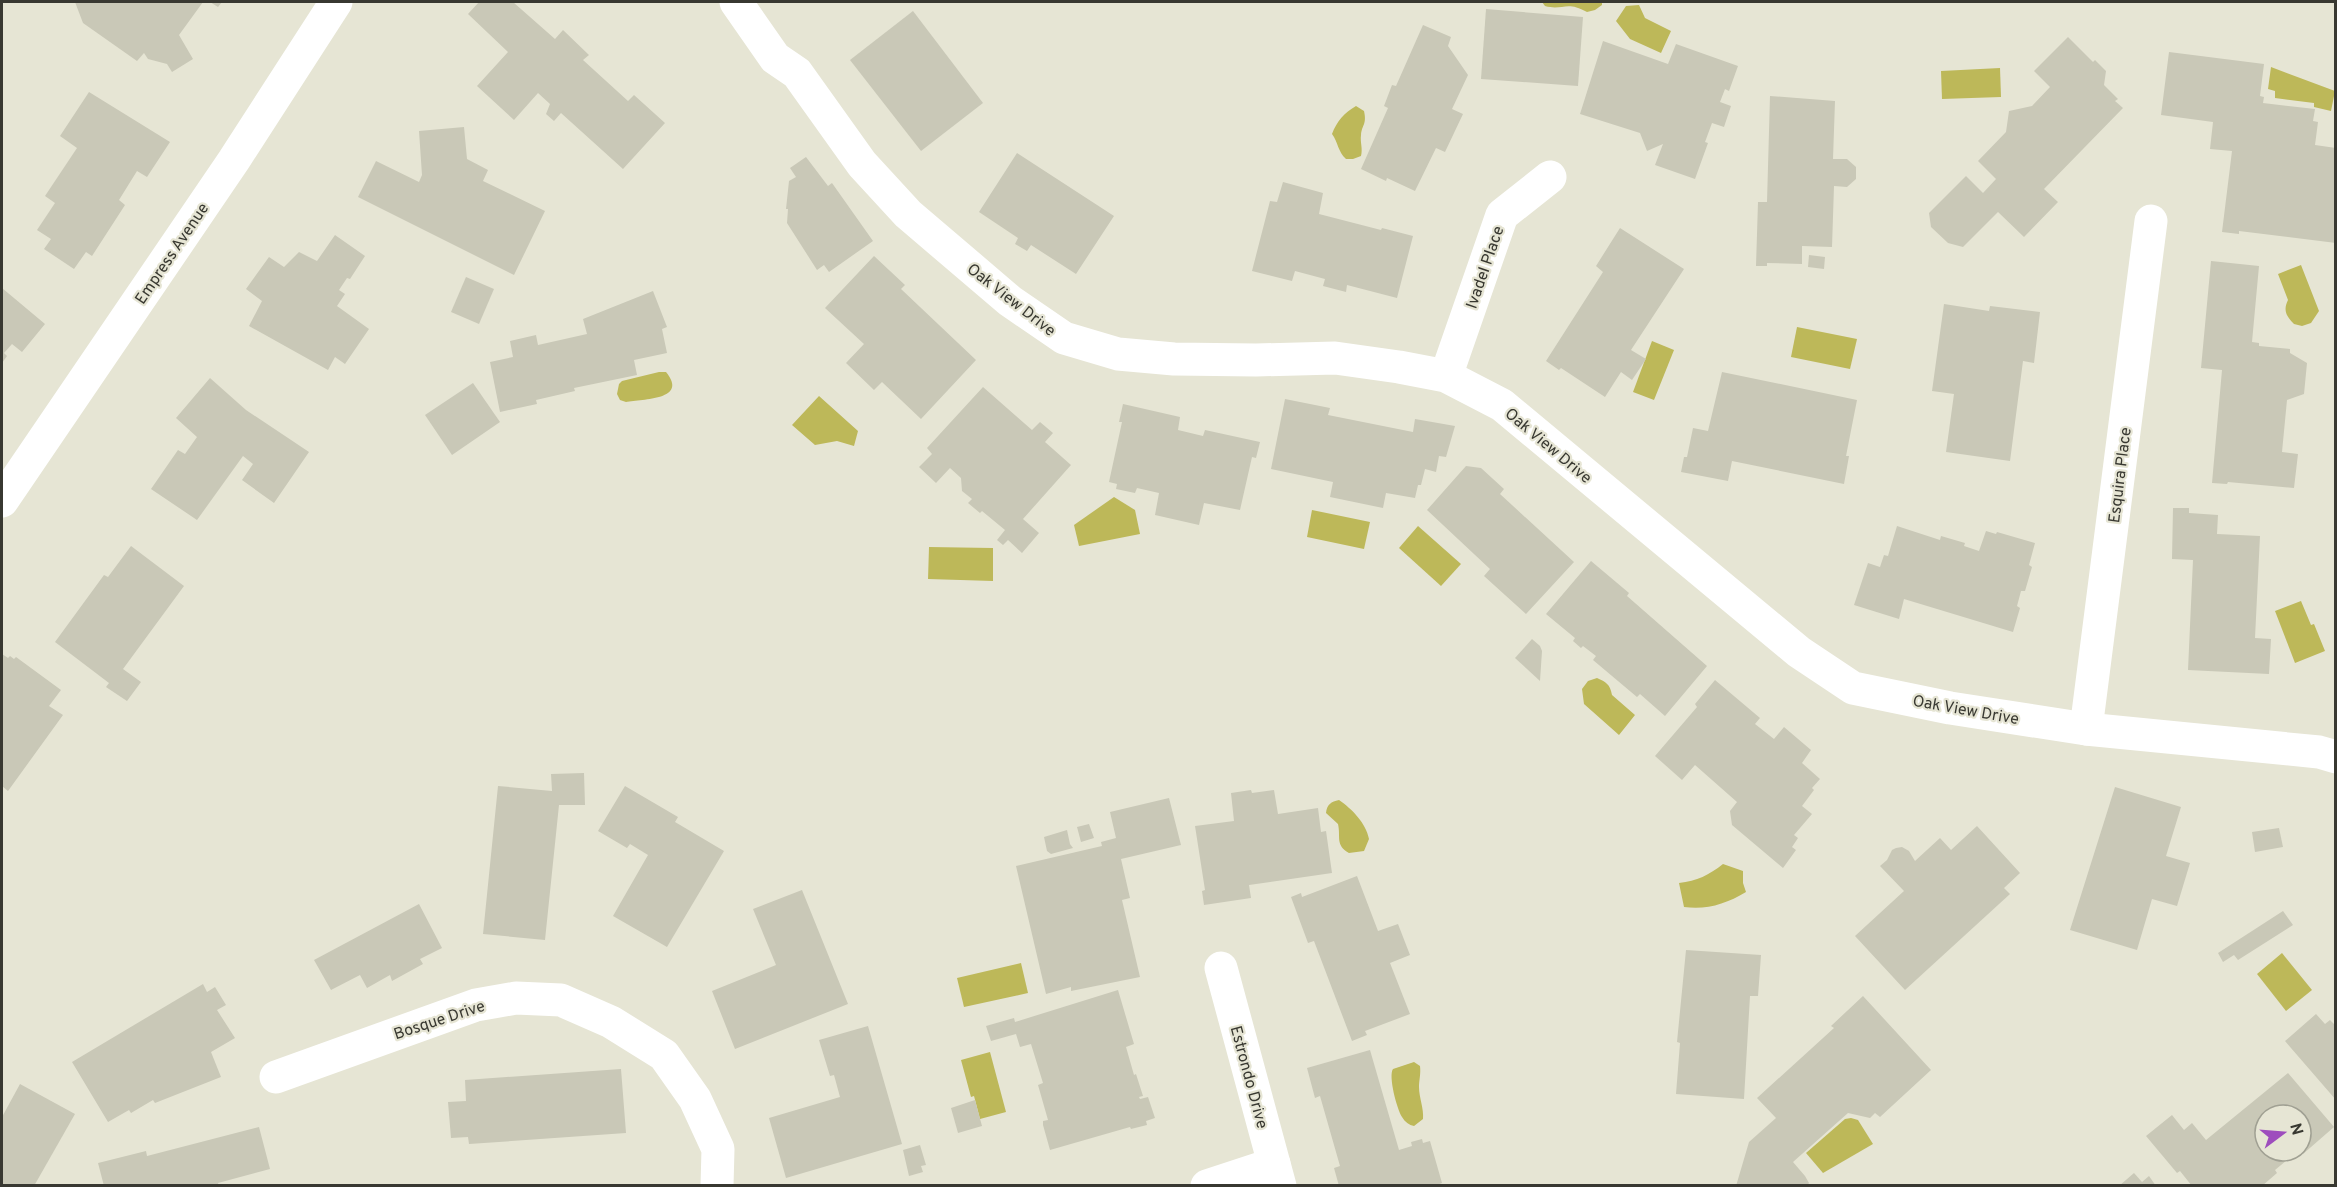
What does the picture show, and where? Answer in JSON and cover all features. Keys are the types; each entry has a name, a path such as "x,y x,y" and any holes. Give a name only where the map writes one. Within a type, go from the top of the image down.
{"street":[{"name":"Empress Avenue","path":"2,501 234,160 336,2"},
{"name":"Oak View Drive","path":"736,2 775,58 797,73 862,164 908,214 1010,301 1064,338 1118,354 1245,360 1335,358 1446,376 1502,405 1799,652 1853,688 1950,708 2086,729 2319,752 2336,757"},
{"name":"Ivadel Place","path":"1446,376 1502,215 1550,177"},
{"name":"Esquira Place","path":"2086,729 2151,221"},
{"name":"Estrondo Drive","path":"1221,968 1277,1175"},
{"name":"Bosque Drive","path":"276,1077 476,1005 516,998 561,1000 611,1022 664,1054 695,1099 718,1149 717,1185"},
{"path":"1207,1185 1277,1175"}],"shaded area":[{"path":"1542,2 1602,2 1602,5 1587,12 1569,6 1545,6"},
{"path":"1639,5 1645,18 1671,31 1661,53 1630,39 1616,21 1626,6"},
{"path":"2271,67 2335,91 2331,111 2314,107 2314,103 2275,98 2275,91 2268,89"},
{"path":"2000,68 2001,97 1942,99 1941,71"},
{"path":"1356,106 1364,111 1365,116 1361,135 1361,156 1346,159 1332,134 1341,118"},
{"path":"2301,265 2319,311 2311,323 2302,326 2294,324 2287,316 2288,300 2278,274"},
{"path":"1797,327 1857,339 1850,369 1791,357"},
{"path":"1652,341 1674,350 1654,400 1633,392"},
{"path":"666,372 672,381 672,388 668,393 652,399 626,402 620,400 617,394 622,381"},
{"path":"819,396 858,431 854,446 837,441 815,445 792,425"},
{"path":"1114,497 1135,510 1140,534 1079,546 1074,525"},
{"path":"1312,510 1370,522 1364,549 1307,537"},
{"path":"1418,526 1461,564 1441,586 1399,548"},
{"path":"929,547 993,548 993,581 928,579"},
{"path":"2301,601 2325,651 2295,663 2275,611"},
{"path":"1597,678 1607,684 1612,695 1635,715 1619,735 1584,704 1582,689 1588,681"},
{"path":"1339,800 1365,827 1369,839 1364,851 1349,853 1340,844 1338,824 1326,813 1330,804"},
{"path":"1723,864 1743,871 1746,892 1716,905 1701,908 1684,907 1679,883 1702,877"},
{"path":"2282,953 2312,990 2286,1011 2257,974"},
{"path":"1021,963 1028,993 964,1007 957,978"},
{"path":"990,1052 1006,1112 980,1119 974,1096 971,1097 961,1060"},
{"path":"1414,1062 1420,1066 1419,1091 1423,1119 1414,1126 1406,1122 1400,1113 1394,1093 1392,1073 1393,1069"},
{"path":"1845,1119 1858,1120 1873,1144 1823,1173 1806,1153"}],"building":[{"path":"75,2 203,2 179,35 193,59 172,72 167,64 148,59 144,53 137,61 83,23"},
{"path":"210,2 222,2 218,7"},
{"path":"479,2 513,2 555,39 563,30 589,55 583,60 628,101 634,95 665,123 623,169 561,113 554,121 546,114 550,104 538,93 514,120 477,86 508,52 468,14"},
{"path":"1486,9 1583,17 1578,86 1481,79"},
{"path":"913,11 983,103 921,151 850,60"},
{"path":"1423,25 1451,37 1448,46 1468,75 1452,109 1463,114 1445,152 1436,148 1415,191 1361,169 1388,108 1384,106 1392,85 1396,86"},
{"path":"2068,37 2093,62 2095,60 2106,71 2104,85 2118,99 2115,101 2123,108 2044,189 2058,202 2024,237 1998,212 1963,247 1948,243 1931,227 1929,213 1966,176 1983,193 1996,179 1978,161 2006,132 2009,111 2032,106 2050,87 2034,71"},
{"path":"1603,41 1668,64 1676,44 1738,66 1729,91 1725,89 1720,102 1731,106 1724,127 1712,123 1705,142 1708,143 1695,179 1655,165 1663,144 1647,151 1640,133 1580,114"},
{"path":"2169,52 2264,64 2260,96 2264,97 2263,103 2315,109 2313,121 2318,122 2315,145 2336,148 2336,243 2239,231 2239,234 2222,232 2232,151 2210,149 2213,122 2161,115"},
{"path":"89,92 170,142 147,177 137,171 119,200 125,205 92,256 86,252 74,269 44,249 51,239 37,230 55,203 45,196 77,148 60,136"},
{"path":"1770,96 1835,101 1833,159 1847,159 1856,167 1856,179 1847,187 1834,186 1832,247 1802,246 1802,264 1767,263 1767,266 1756,266 1758,202 1767,202"},
{"path":"464,127 467,159 488,170 483,181 545,211 514,275 358,197 376,161 419,182 422,175 419,131"},
{"path":"1017,153 1114,216 1076,274 1031,245 1027,251 1015,244 1018,238 979,212"},
{"path":"806,157 828,186 832,183 873,241 829,272 824,265 817,270 787,223 789,181 796,177 790,168"},
{"path":"1283,182 1323,193 1319,214 1413,236 1397,298 1347,285 1346,292 1323,286 1325,279 1295,271 1292,281 1252,271 1270,201 1277,202"},
{"path":"1620,228 1684,269 1631,350 1646,359 1632,380 1621,372 1605,397 1561,368 1559,370 1546,361 1603,272 1596,266"},
{"path":"335,235 365,256 350,279 347,278 339,290 345,294 337,306 369,329 345,364 335,357 328,370 249,326 262,301 246,289 269,257 284,267 299,252 317,261"},
{"path":"1809,255 1825,257 1824,269 1808,267"},
{"path":"874,256 905,285 901,289 976,360 921,419 882,382 874,390 846,363 864,344 825,308"},
{"path":"2211,261 2259,266 2252,342 2259,343 2259,346 2290,349 2290,353 2307,363 2304,394 2287,400 2282,452 2298,454 2294,488 2228,482 2227,484 2212,483 2222,370 2201,368"},
{"path":"466,277 494,289 479,324 451,312"},
{"path":"2,288 45,324 22,352 12,344 4,353 7,356 2,363"},
{"path":"653,291 667,327 662,329 667,353 634,360 637,375 574,388 575,391 536,400 537,404 500,412 490,362 513,357 510,341 536,335 538,345 587,334 583,319"},
{"path":"1944,304 1989,311 1990,306 2040,312 2034,363 2023,361 2010,461 1946,452 1954,394 1932,391"},
{"path":"1722,372 1857,400 1846,456 1849,456 1844,484 1732,461 1728,481 1681,472 1684,457 1687,457 1693,428 1708,431"},
{"path":"210,378 246,410 309,452 274,503 242,480 253,464 243,456 197,520 151,489 178,450 185,454 197,437 176,418"},
{"path":"473,383 500,422 452,455 425,415"},
{"path":"983,387 1032,430 1040,422 1053,433 1045,442 1071,465 1023,519 1039,533 1022,553 1008,540 1003,545 997,540 1005,530 968,503 972,499 962,491 961,478 950,468 936,483 919,467 932,454 927,448"},
{"path":"1285,399 1330,408 1328,415 1413,432 1415,419 1455,426 1446,457 1439,456 1436,472 1425,469 1415,498 1386,493 1383,508 1330,497 1333,482 1271,469"},
{"path":"1123,404 1180,417 1178,430 1203,436 1205,430 1260,442 1256,458 1252,457 1240,510 1204,503 1199,525 1155,515 1159,493 1137,488 1135,493 1116,489 1117,484 1109,482 1122,422 1119,422"},
{"path":"1466,466 1481,468 1504,489 1500,494 1574,562 1526,614 1484,576 1490,569 1427,510"},
{"path":"2173,508 2189,508 2189,513 2218,515 2217,534 2260,536 2255,638 2271,639 2269,674 2188,670 2193,560 2172,559"},
{"path":"1897,526 1940,540 1941,536 1965,543 1964,546 1979,551 1986,531 2035,543 2029,565 2032,567 2025,591 2021,591 2017,606 2020,608 2013,632 1904,599 1899,619 1854,605 1868,563 1880,567 1884,555 1888,556"},
{"path":"131,546 184,586 123,669 141,682 127,701 106,687 109,683 55,642 104,575 108,577"},
{"path":"1591,561 1707,666 1665,716 1640,694 1637,697 1593,660 1596,656 1583,646 1581,648 1573,641 1575,638 1546,614"},
{"path":"1532,639 1542,651 1540,681 1515,658"},
{"path":"2,654 8,658 16,657 61,690 49,706 63,715 8,791 2,786"},
{"path":"1715,680 1760,718 1755,724 1774,739 1784,727 1811,750 1802,763 1820,779 1802,806 1812,814 1794,835 1798,838 1792,847 1796,850 1783,868 1732,825 1730,811 1737,802 1695,765 1682,780 1655,756 1697,707 1695,704"},
{"path":"584,773 585,805 559,805 545,940 483,934 498,786 552,791 551,774"},
{"path":"625,786 678,817 675,822 724,851 667,947 613,916 648,855 630,844 627,848 598,831"},
{"path":"2115,787 2181,807 2166,856 2190,863 2177,906 2152,899 2137,950 2070,930"},
{"path":"1251,790 1252,793 1274,790 1278,814 1318,808 1321,832 1326,831 1332,873 1249,885 1251,898 1204,905 1202,891 1205,890 1195,826 1234,821 1231,793"},
{"path":"1169,798 1181,845 1121,859 1130,898 1122,900 1140,977 1071,991 1071,987 1046,994 1016,866 1102,846 1101,842 1116,838 1110,812"},
{"path":"1089,824 1094,838 1081,842 1077,827"},
{"path":"1977,826 2020,873 2004,888 2010,894 1905,990 1855,936 1904,891 1880,866 1887,860 1892,850 1902,847 1909,851 1915,861 1940,838 1951,850"},
{"path":"2279,828 2283,847 2255,852 2252,832"},
{"path":"1067,830 1073,848 1051,854 1047,851 1044,837"},
{"path":"1357,876 1378,931 1398,924 1410,955 1390,963 1410,1014 1365,1031 1367,1035 1352,1041 1314,941 1308,943 1291,897 1301,893 1302,897"},
{"path":"802,890 848,1004 735,1049 712,991 776,965 753,909"},
{"path":"419,904 442,948 420,959 423,964 392,981 390,975 367,988 360,975 331,990 314,960"},
{"path":"2283,911 2293,925 2238,960 2234,955 2223,962 2218,953"},
{"path":"1686,950 1761,955 1758,996 1750,996 1744,1099 1676,1094 1680,1043 1677,1042"},
{"path":"203,984 207,992 215,987 226,1005 217,1010 235,1038 211,1052 221,1077 155,1103 153,1100 131,1113 129,1110 108,1122 72,1062"},
{"path":"1118,990 1134,1044 1126,1047 1143,1096 1139,1097 1140,1099 1148,1097 1155,1118 1146,1121 1147,1125 1131,1129 1130,1127 1050,1150 1043,1125 1043,1121 1048,1120 1038,1085 1043,1083 1031,1044 1020,1047 1016,1034 991,1041 986,1026 1014,1018 1015,1022"},
{"path":"1863,996 1931,1070 1880,1117 1875,1113 1870,1118 1848,1113 1793,1162 1805,1176 1809,1183 1807,1186 1736,1186 1749,1142 1776,1118 1757,1098 1834,1028 1831,1026"},
{"path":"2316,1014 2325,1024 2330,1020 2336,1026 2336,1100 2285,1041"},
{"path":"868,1026 902,1144 786,1178 769,1118 840,1097 834,1075 830,1076 819,1040"},
{"path":"1370,1050 1399,1150 1412,1146 1411,1142 1422,1139 1423,1143 1430,1141 1442,1183 1434,1186 1339,1186 1334,1168 1340,1166 1320,1096 1315,1098 1307,1068"},
{"path":"621,1069 626,1133 469,1144 468,1137 451,1138 448,1102 466,1101 465,1080"},
{"path":"2288,1073 2334,1127 2313,1145 2313,1103 2253,1103 2253,1163 2283,1163 2275,1170 2277,1173 2262,1186 2192,1186 2180,1171 2177,1173 2146,1136 2172,1115 2184,1130 2192,1123 2206,1140"},
{"path":"20,1084 75,1114 34,1186 2,1186 2,1117"},
{"path":"975,1100 982,1126 958,1133 951,1108"},
{"path":"259,1127 270,1169 218,1183 219,1186 104,1186 98,1163 146,1151 147,1156"},
{"path":"920,1145 926,1165 921,1166 923,1172 909,1176 903,1150"},
{"path":"2134,1173 2142,1182 2149,1176 2156,1186 2119,1186"}]}
